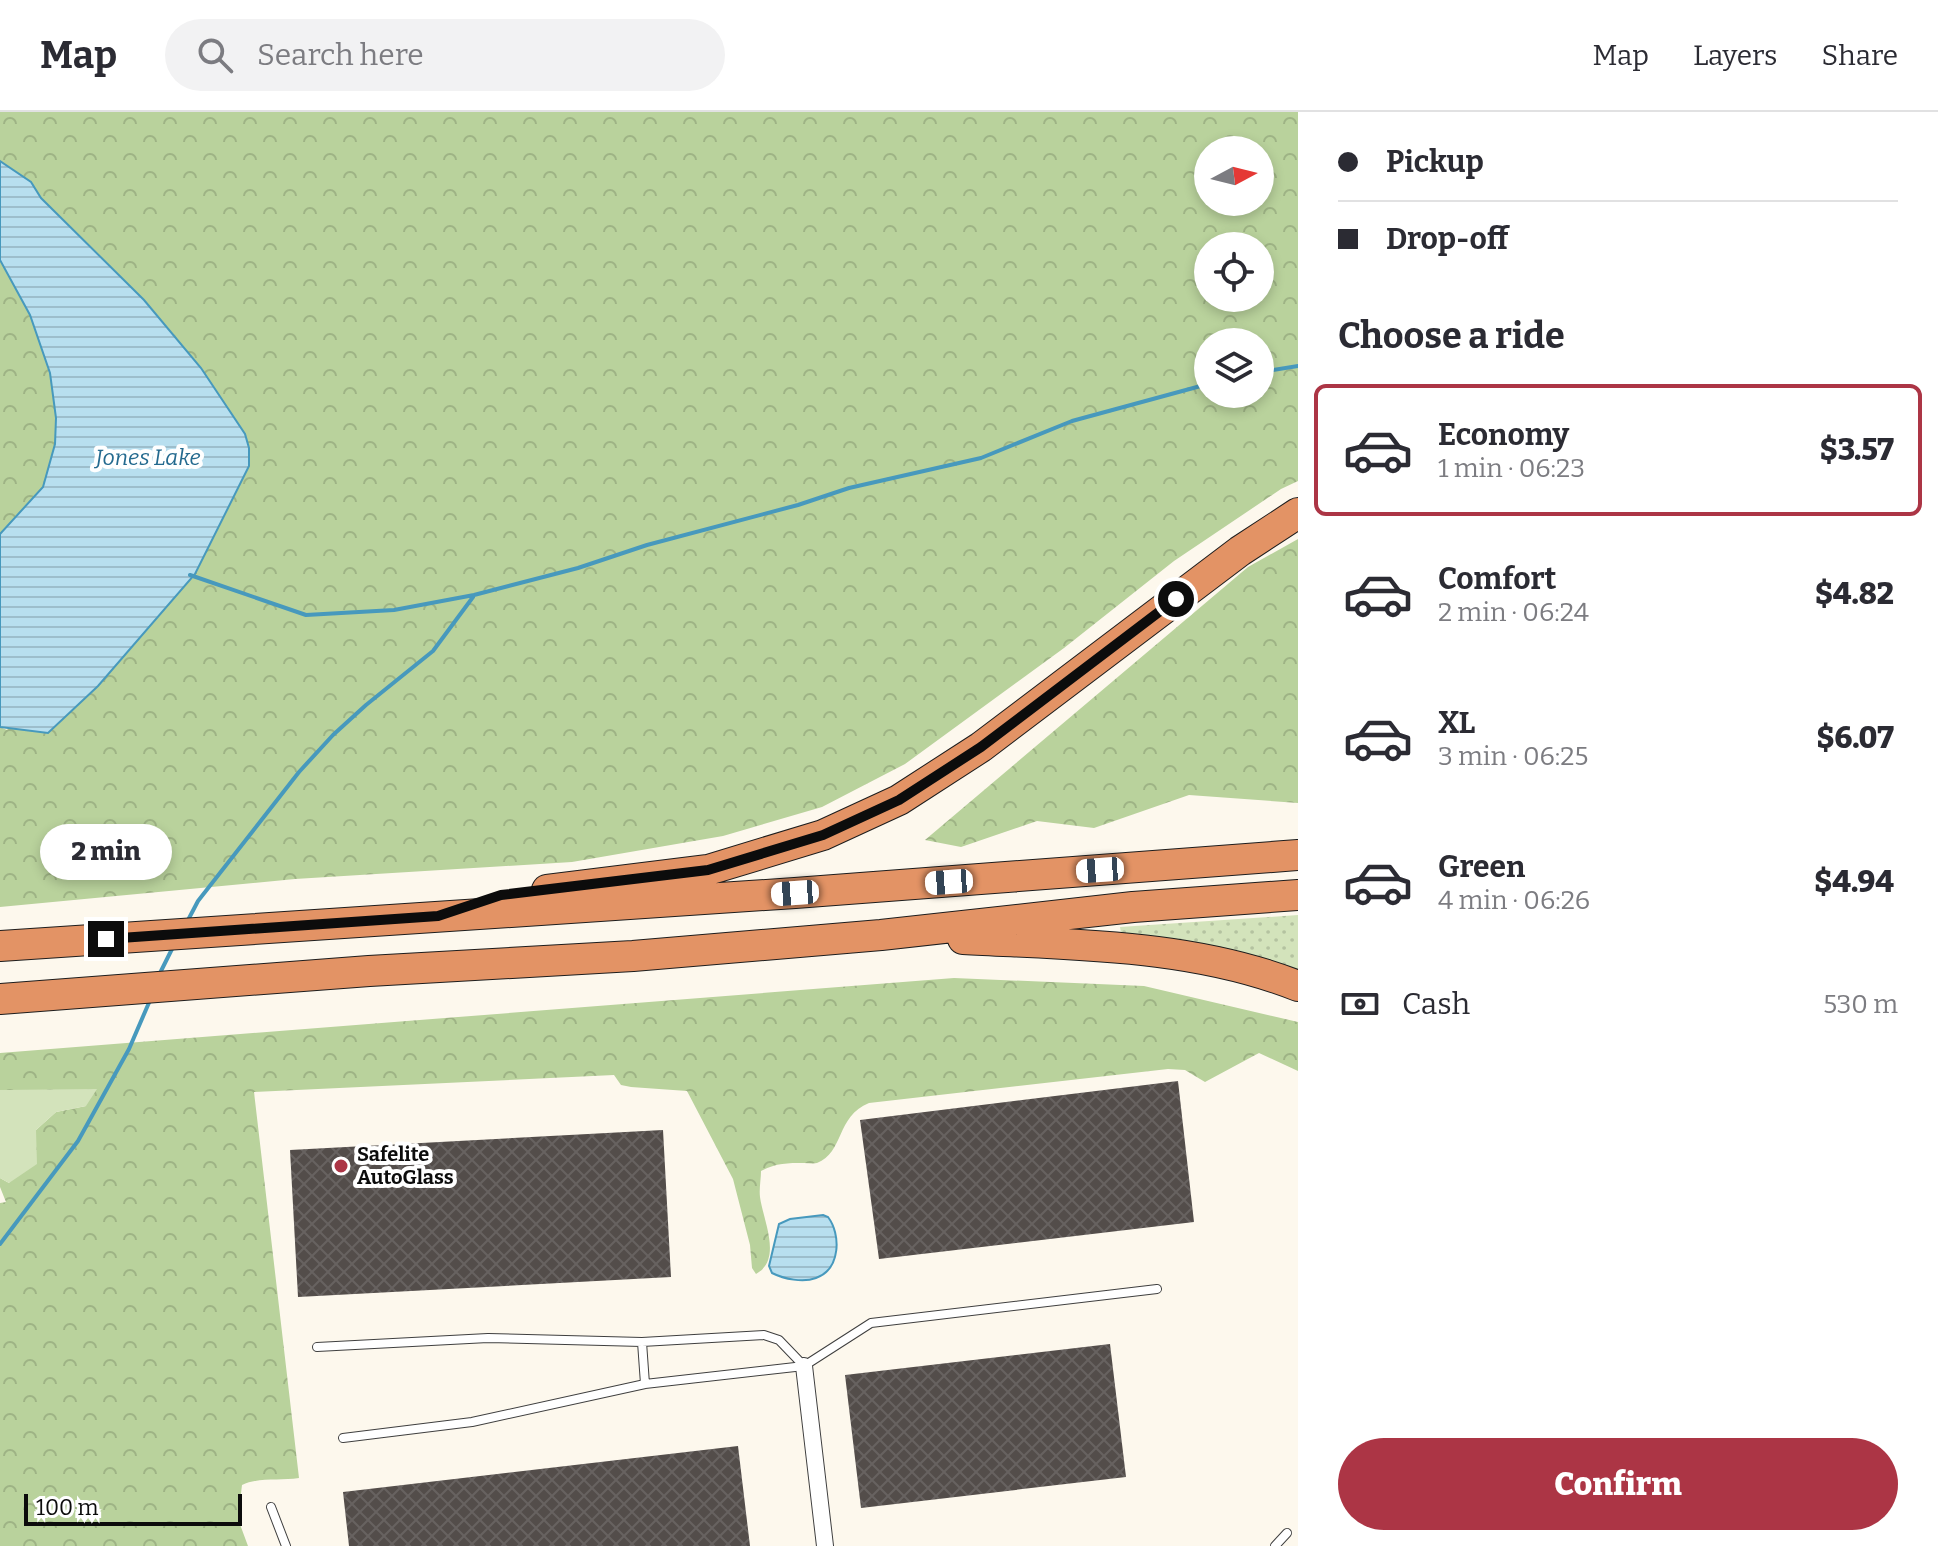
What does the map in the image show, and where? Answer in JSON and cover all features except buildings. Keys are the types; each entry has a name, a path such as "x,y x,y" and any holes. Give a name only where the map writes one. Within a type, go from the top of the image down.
{"highway":[{"path":"438,916 501,895 708,870 823,835 899,800 981,747 1240,551 1298,513"},
{"path":"0,946 795,893 1298,855"},
{"path":"0,999 369,971 633,956 881,935 1133,907 1298,895"},
{"path":"881,935 1111,947 1190,957 1278,978 1298,986"}],"street":[{"path":"804,1366 825,1546"}],"lane":[{"path":"343,1438 472,1422 645,1384 804,1366 871,1323 1157,1289"},
{"path":"317,1347 488,1338 642,1342 764,1335 779,1340 804,1366"},
{"path":"642,1342 645,1384"},
{"path":"271,1507 286,1546"},
{"path":"1275,1546 1287,1533"}],"green space":[{"path":"0,112 1298,112 1298,481 1281,489 1174,561 1064,648 905,764 822,807 723,836 572,862 295,879 0,907 0,727 7,730 249,448 245,434 201,368 41,198 31,182 0,161"},
{"path":"0,260 28,309 40,338 55,398 57,428 54,457 45,483 26,511 0,534"},
{"path":"1298,539 1298,803 1189,795 1094,828 1037,821 961,847 925,840 1248,567"},
{"path":"1298,915 1298,976 1171,939 1121,933 1120,927"},
{"path":"954,978 1144,986 1298,1022 1298,1071 1259,1053 1205,1082 1185,1070 1168,1069 869,1103 851,1116 826,1158 817,1163 782,1164 761,1171 760,1197 770,1249 764,1267 756,1274 752,1268 750,1245 733,1179 687,1091 621,1085 614,1075 254,1092 299,1478 262,1480 242,1485 238,1519 248,1546 0,1546 0,1203 6,1202 0,1178 9,1183 36,1130 56,1112 86,1106 0,1090 0,1053"},
{"path":"97,1089 86,1106 56,1112 36,1130 37,1164 9,1183 0,1178 0,1090"}],"water":[{"name":"Jones Lake","path":"0,161 31,182 41,198 144,300 201,368 245,434 249,448 249,466 195,574 98,686 48,733 0,727 0,534 43,487 55,444 56,418 50,373 30,315 0,260"},
{"path":"823,1215 832,1224 837,1241 830,1267 816,1278 805,1280 788,1279 772,1273 769,1266 779,1224 790,1219"}],"waterway":[{"path":"1274,370 1298,366"},
{"path":"190,575 306,615 394,610 474,595 578,568 647,545 798,505 849,488 981,458 1072,421 1194,388"},
{"path":"187,922 198,901 299,772 366,705 433,651 473,597"},
{"path":"159,975 173,947"},
{"path":"0,1244 78,1141 129,1049 151,998"}],"place":[{"name":"Safelite AutoGlass","path":"341,1166"}],"route":[{"path":"106,939 438,916 501,895 708,870 823,835 899,800 981,747 1176,599"}]}
